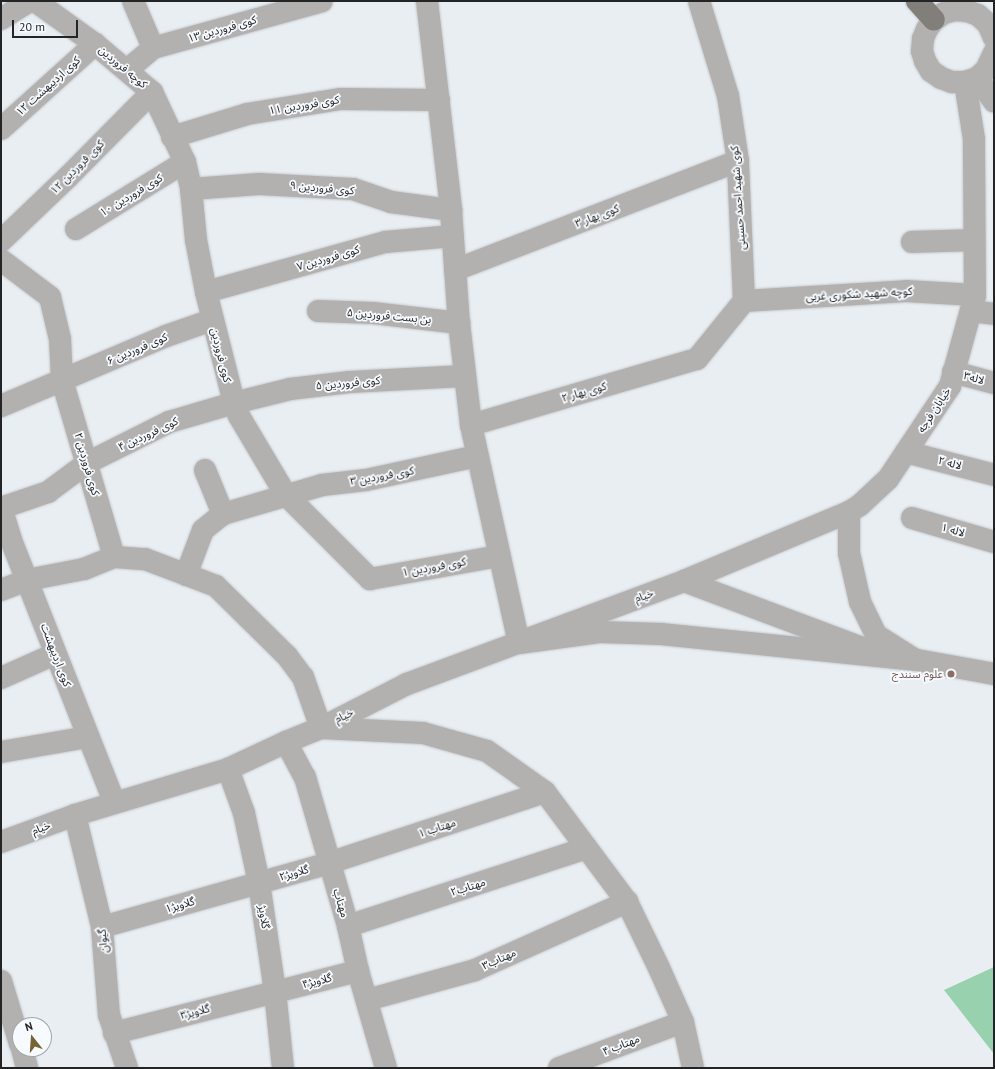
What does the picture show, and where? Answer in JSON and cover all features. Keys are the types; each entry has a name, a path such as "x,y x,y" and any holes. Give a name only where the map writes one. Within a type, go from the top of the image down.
{"main road":[{"path":"917,1 934,20"}],"street":[{"path":"1,19 30,1"},
{"name":"کوچه فروردین","path":"35,1 95,44 128,70 152,92"},
{"path":"133,1 153,48"},
{"name":"کوی فروردین ۱۳","path":"128,70 153,48 322,1"},
{"path":"427,1 452,210 459,323 464,376 471,425 519,643 599,632 661,634 891,659 917,660 994,674"},
{"name":"کوی شهید احمد حسینی","path":"699,1 728,96 738,161 744,301"},
{"path":"994,38 980,8 967,11 955,10 944,13 934,20 927,28 923,39 922,51 925,61 931,71 941,78 952,82 983,72 994,101"},
{"name":"کوی اردیبهشت ۱۲","path":"1,129 95,44"},
{"name":"خیابان فرجه","path":"684,581 849,512 860,505 888,479 950,386 973,303 974,139 983,72"},
{"name":"کوی فروردین","path":"152,92 185,162 191,189 196,240 206,292 234,403 239,416 286,495 370,579"},
{"name":"کوی فروردین ۱۲","path":"1,241 69,176 152,92"},
{"name":"کوی فروردین ۱۱","path":"172,137 247,114 341,99 440,100"},
{"name":"کوی بهار ۳","path":"455,270 738,161"},
{"name":"کوی فروردین ۱۰","path":"76,228 185,162"},
{"name":"کوی فروردین ۹","path":"191,189 259,184 353,189 391,202 452,210"},
{"name":"کوی فروردین ۷","path":"206,292 385,242 453,236"},
{"path":"912,242 974,240"},
{"name":"کوی فروردین ۲","path":"1,260 50,297 60,339 62,380 114,557"},
{"name":"کوچه شهید شکوری غربی","path":"744,301 906,290 973,303 994,314"},
{"name":"کوی بهار ۲","path":"471,425 697,359 744,301"},
{"name":"بن بست فروردین ۵","path":"318,311 373,312 459,323"},
{"name":"کوی فروردین ۶","path":"1,406 166,336 212,320"},
{"name":"لاله۳","path":"953,372 994,383"},
{"name":"کوی فروردین ۵","path":"234,403 290,389 350,382 464,376"},
{"name":"کوی فروردین ۴","path":"1,508 48,492 87,463 169,422 234,403"},
{"name":"لاله ۲","path":"906,452 994,475"},
{"name":"کوی فروردین ۳","path":"286,495 322,485 366,480 477,456"},
{"path":"205,470 223,514"},
{"path":"186,575 203,530 223,514 286,495"},
{"name":"کوی اردیبهشت","path":"1,508 55,654 114,802"},
{"path":"849,512 849,553 860,602 876,635 917,660"},
{"name":"لاله ۱","path":"912,518 994,542"},
{"name":"کوی فروردین ۱","path":"370,579 499,556"},
{"path":"1,590 27,580 84,569 114,557 146,559 216,586 287,656 303,677 320,728 423,733 487,751 545,792 627,902 683,1022 693,1068"},
{"path":"684,581 891,659"},
{"name":"خیام","path":"1,842 114,802 228,769 320,728 407,684 684,581"},
{"path":"1,678 55,654"},
{"path":"1,752 88,736"},
{"name":"مهتاب","path":"286,742 305,777 348,926 358,971 386,1068"},
{"name":"گلاویژ","path":"228,769 244,814 259,883 275,991 283,1068"},
{"name":"مهتاب ۱","path":"329,863 545,792"},
{"name":"گیوان","path":"75,815 102,928 109,1015 127,1068"},
{"name":"مهتاب۲","path":"348,926 587,848"},
{"name":"گلاویژ۲","path":"259,883 329,863"},
{"name":"گلاویژ۱","path":"102,928 259,883"},
{"name":"مهتاب۳","path":"367,1000 475,970 627,902"},
{"name":"گلاویژ۴","path":"275,991 358,971"},
{"path":"1,981 5,1009 12,1025"},
{"name":"گلاویژ۳","path":"114,1033 275,991"},
{"name":"مهتاب ۴","path":"559,1068 683,1022"},
{"path":"24,1057 27,1068"}],"green space":[{"path":"994,967 994,1054 944,990"}],"place":[{"name":"علوم سنندج","path":"951,674"}]}
